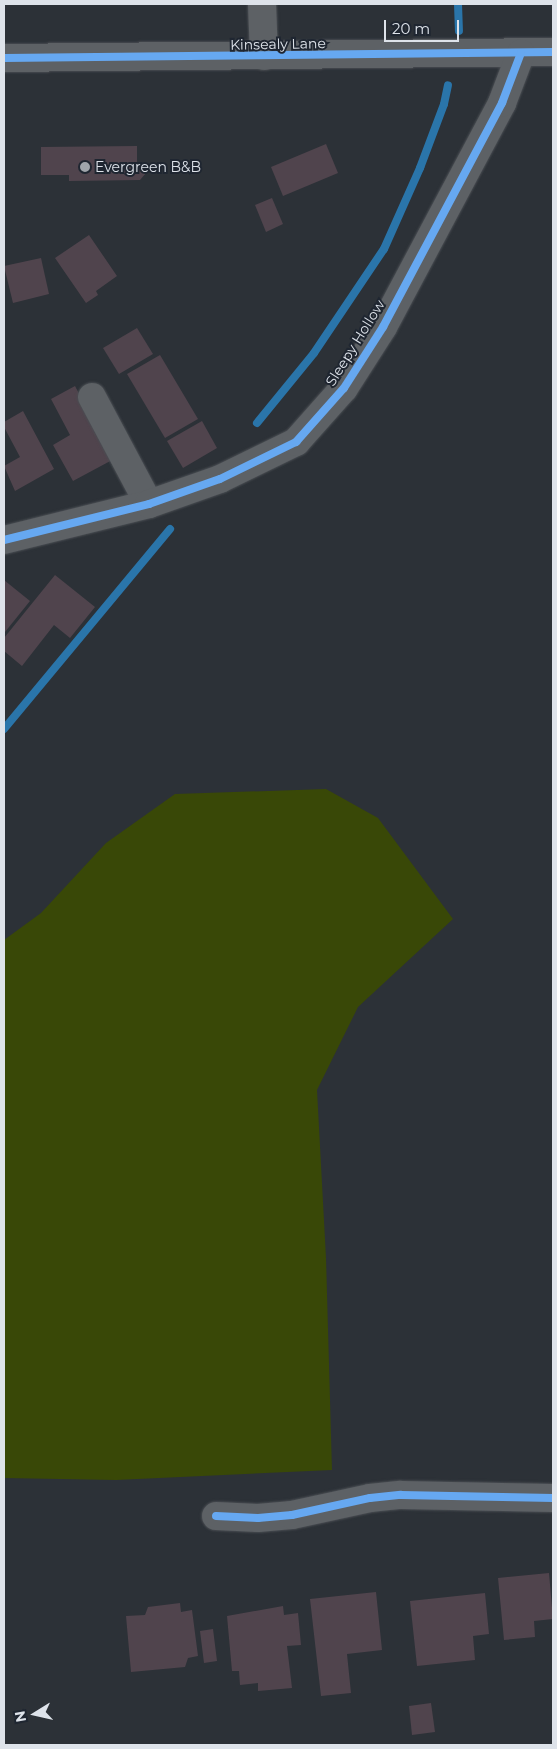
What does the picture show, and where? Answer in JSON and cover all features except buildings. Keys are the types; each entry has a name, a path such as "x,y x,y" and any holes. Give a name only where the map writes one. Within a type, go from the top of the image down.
{"street":[{"path":"262,4 264,56"},
{"name":"Kinsealy Lane","path":"4,58 553,52"},
{"name":"Sleepy Hollow","path":"4,540 149,504 220,480 296,442 344,388 383,327 502,103 521,53"},
{"path":"92,396 149,504"},
{"path":"216,1516 258,1518 292,1515 370,1498 401,1495 553,1498"}],"green space":[{"path":"326,789 378,818 453,919 358,1007 317,1090 326,1258 332,1470 116,1480 4,1478 4,940 41,913 106,843 175,794"}],"waterway":[{"path":"458,4 459,31"},
{"path":"257,423 314,353 384,249 420,168 444,104 448,85"},
{"path":"4,729 170,529"}],"cycle path":[{"path":"4,58 553,52"},
{"path":"4,540 149,504 220,479 296,442 344,388 383,327 502,103 521,53"},
{"path":"216,1516 258,1518 292,1515 370,1498 401,1495 553,1498"}],"place":[{"name":"Evergreen B&B","path":"85,167"}]}
